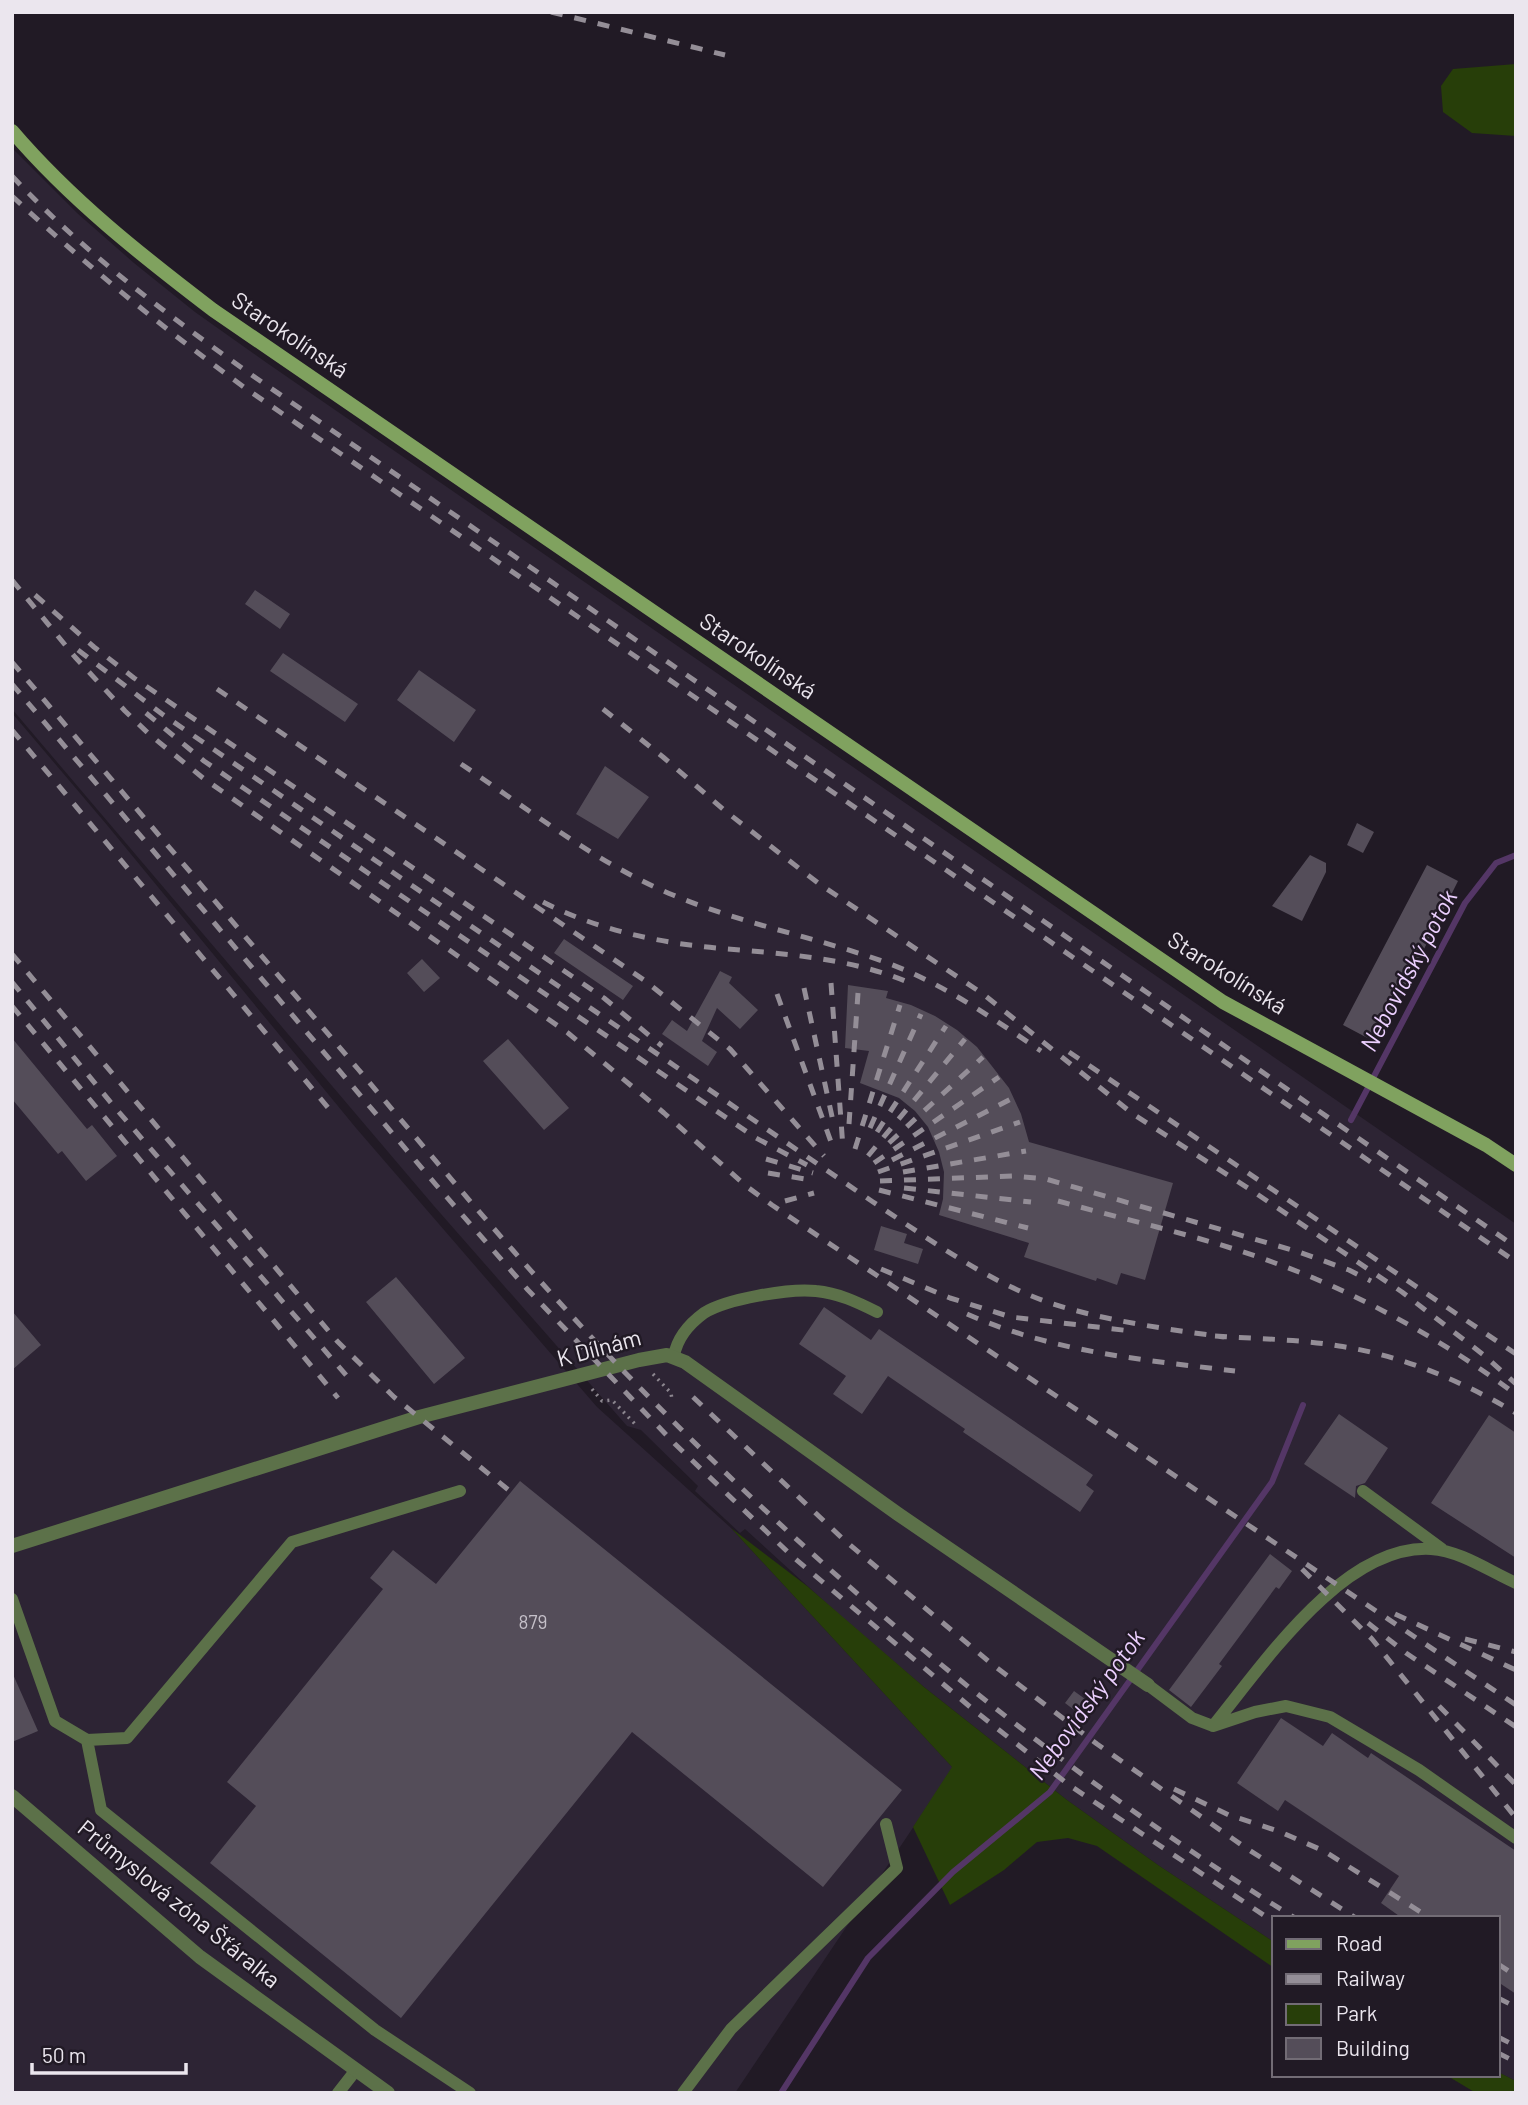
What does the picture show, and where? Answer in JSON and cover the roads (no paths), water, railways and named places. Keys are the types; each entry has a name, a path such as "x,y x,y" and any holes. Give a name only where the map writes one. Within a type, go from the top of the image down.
{"street":[{"name":"Starokolínská","path":"12,131 39,163 120,239 213,310 1223,1002 1486,1145 1516,1165"},
{"name":"K Dílnám","path":"12,1546 419,1417 667,1355 685,1362 898,1514 1148,1685"},
{"name":"Průmyslová zóna Šťáralka","path":"12,1796 200,1957 388,2093"}],"lane":[{"path":"674,1356 681,1336 705,1313 727,1304 775,1293 832,1293 877,1312"},
{"path":"12,1599 55,1721 88,1740 127,1738 292,1542 460,1491"},
{"path":"1363,1491 1445,1552"},
{"path":"1213,1726 1311,1610 1357,1571 1383,1556 1433,1549 1461,1556 1516,1583"},
{"path":"1148,1685 1192,1718 1213,1726 1255,1712 1286,1706 1330,1717 1419,1770 1516,1838"},
{"path":"88,1740 101,1810 375,2030 470,2093"},
{"path":"683,2093 732,2029 897,1867 886,1824"},
{"path":"338,2093 356,2070"}],"waterway":[{"name":"Nebovidský potok","path":"1351,1120 1465,903 1496,863 1516,855"},
{"name":"Nebovidský potok","path":"781,2093 868,1958 953,1872 1050,1792 1272,1482 1303,1405"}],"railway":[{"path":"551,12 725,55"},
{"path":"12,176 98,258 256,378 1516,1247"},
{"path":"12,196 127,297 248,390 1516,1262"},
{"path":"12,580 75,657 149,734 203,778 568,1033 746,1186 1516,1705"},
{"path":"35,595 134,678 604,998 662,1046"},
{"path":"78,650 162,714 873,1202 959,1258 1003,1283 1050,1303 1136,1324 1224,1337"},
{"path":"12,662 496,1232 641,1389 716,1463 871,1606 1035,1739 1206,1861 1292,1916"},
{"path":"12,684 437,1186 528,1290 675,1444 793,1557 975,1711 1069,1785 1272,1921"},
{"path":"217,689 644,980 730,1049 824,1156"},
{"path":"603,709 724,810 818,883 983,994 1133,1114 1402,1292 1485,1356 1516,1384"},
{"path":"146,713 204,761 756,1138 807,1165"},
{"path":"12,730 330,1110"},
{"path":"461,764 590,852 645,882 725,914 859,953 906,970 966,1002 1041,1051"},
{"path":"543,902 584,920 650,938 695,946 840,962 910,983"},
{"path":"12,954 337,1341 394,1397 511,1492"},
{"path":"12,982 112,1104 352,1382"},
{"path":"831,983 843,1148"},
{"path":"804,988 833,1121"},
{"path":"849,1124 858,993"},
{"path":"777,994 834,1150"},
{"path":"855,1149 900,1005"},
{"path":"12,1006 338,1398"},
{"path":"870,1128 921,1014"},
{"path":"877,1132 946,1026"},
{"path":"868,1156 965,1039"},
{"path":"1069,1052 1516,1354"},
{"path":"889,1143 983,1057"},
{"path":"874,1163 999,1077"},
{"path":"892,1160 1011,1099"},
{"path":"878,1172 1020,1122"},
{"path":"903,1172 1026,1151"},
{"path":"766,1159 813,1173"},
{"path":"768,1173 805,1179"},
{"path":"880,1181 1013,1176 1046,1179 1299,1252 1371,1281"},
{"path":"904,1188 1031,1202"},
{"path":"879,1190 1028,1228"},
{"path":"785,1201 814,1193"},
{"path":"1058,1201 1222,1245 1306,1275 1397,1318 1456,1353 1510,1390"},
{"path":"881,1269 950,1298 1011,1317 1131,1331"},
{"path":"967,1314 999,1327 1065,1346 1132,1358 1235,1371"},
{"path":"1215,1336 1293,1341 1362,1350 1453,1380 1516,1413"},
{"path":"693,1397 843,1539 993,1665 1097,1744 1246,1848 1353,1916"},
{"path":"1302,1569 1372,1639 1516,1818"},
{"path":"1395,1614 1516,1670"},
{"path":"1368,1623 1406,1653 1516,1727"},
{"path":"1465,1639 1516,1652"},
{"path":"1439,1706 1516,1785"},
{"path":"1174,1789 1229,1815 1278,1831 1324,1851 1427,1916"},
{"path":"1500,1965 1516,1976"},
{"path":"1500,1999 1516,2007"},
{"path":"1500,2038 1516,2046"},
{"path":"1500,2054 1516,2062"}]}
